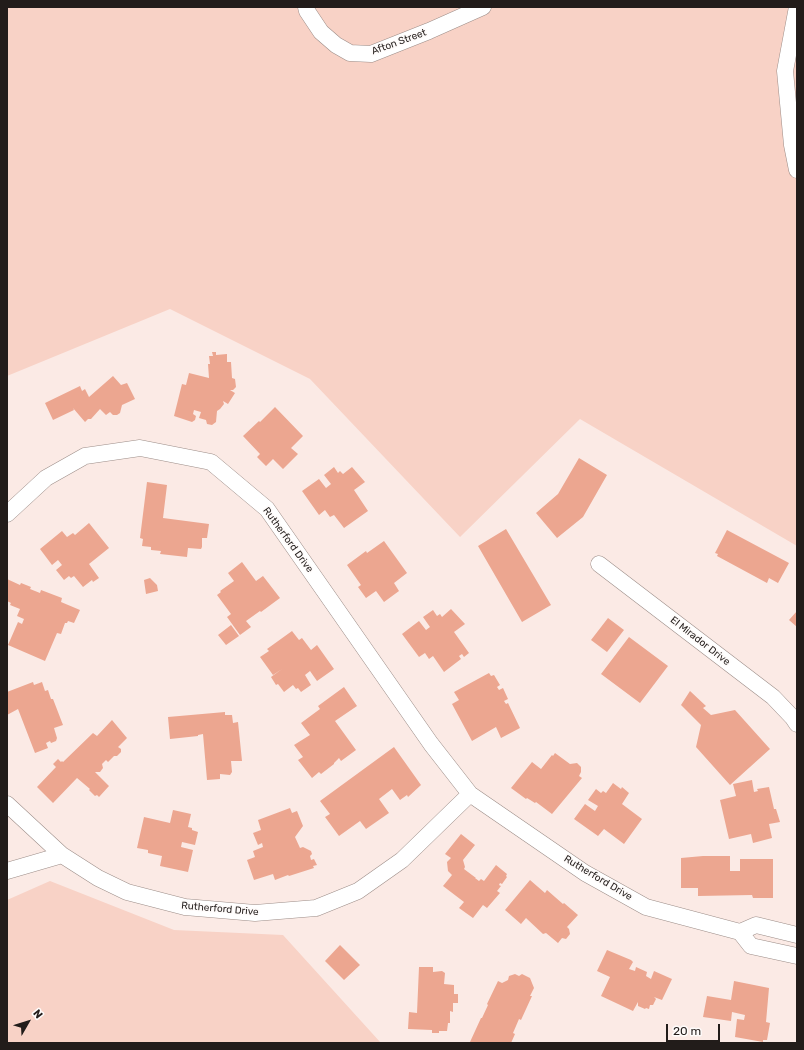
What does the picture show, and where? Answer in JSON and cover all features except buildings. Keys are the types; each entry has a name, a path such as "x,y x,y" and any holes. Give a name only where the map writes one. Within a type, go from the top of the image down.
{"street":[{"name":"Afton Street","path":"306,7 307,11 321,32 336,45 350,54 371,54 430,31 483,7"},
{"path":"797,7 785,71 792,145 797,170"},
{"name":"Rutherford Drive","path":"7,514 46,478 85,456 140,448 211,462 267,509 431,744 470,794 585,873 646,907 740,932"},
{"name":"El Mirador Drive","path":"599,564 773,697 797,724"},
{"name":"Rutherford Drive","path":"7,804 62,855 98,878 127,892 185,907 255,913 316,908 358,891 402,860 470,794"},
{"path":"7,871 62,855"},
{"path":"797,935 756,925 740,932 750,946 797,956"}],"shaded area":[{"path":"7,7 797,7 797,546 580,419 460,537 310,379 170,309 7,376"},
{"path":"50,881 174,930 283,935 381,1043 7,1043 7,900"}]}
